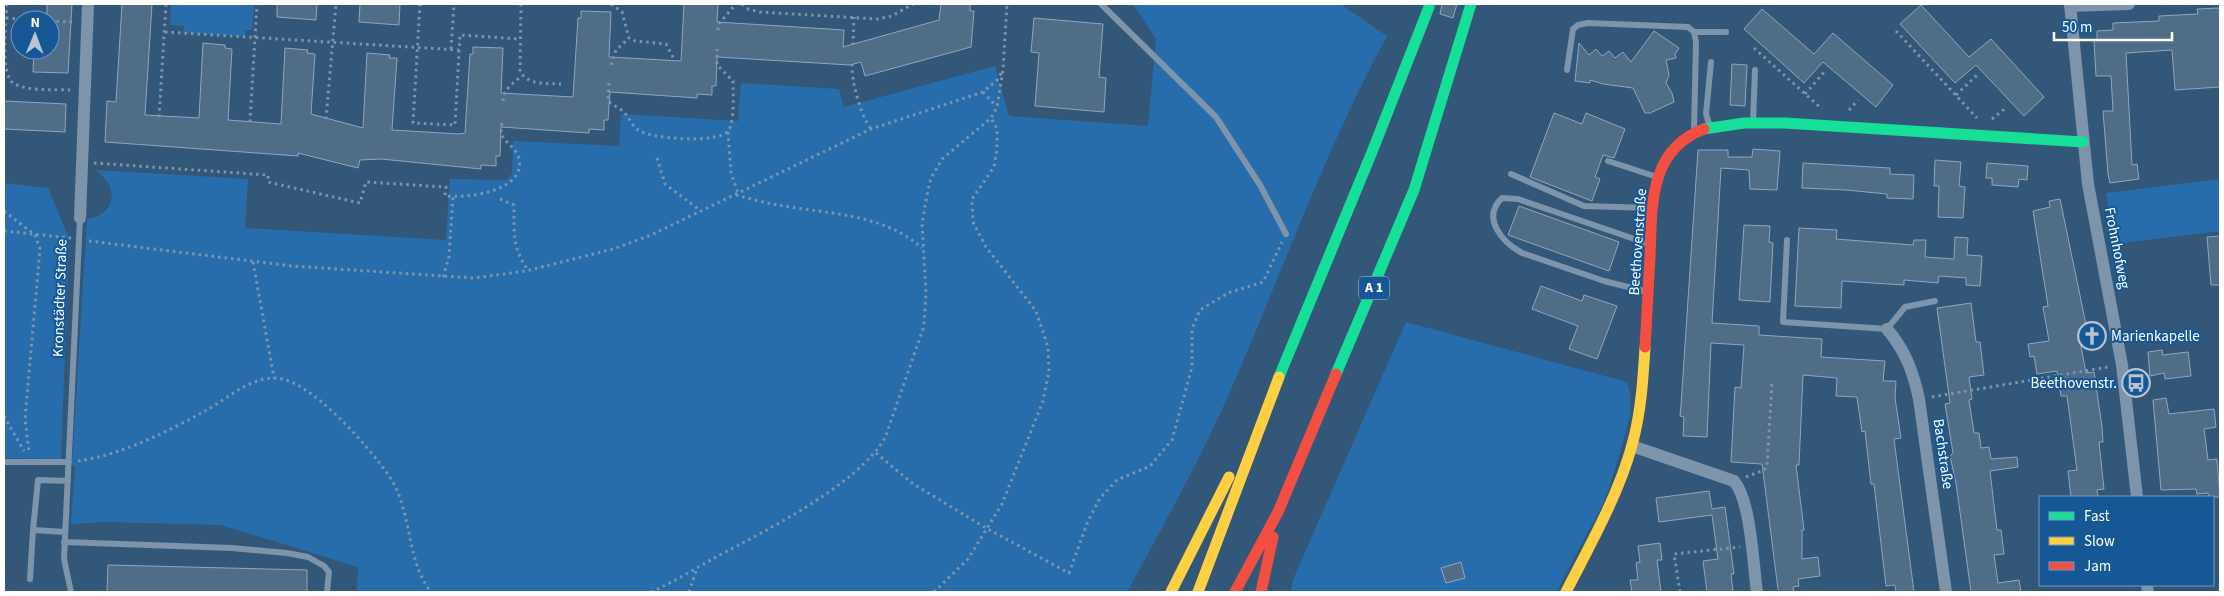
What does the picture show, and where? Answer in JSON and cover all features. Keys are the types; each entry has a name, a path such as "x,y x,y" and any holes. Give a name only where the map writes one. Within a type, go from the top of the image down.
{"main road":[{"name":"A 1","path":"1235,592 1278,512 1414,190 1471,4"},
{"path":"1198,592 1220,538 1271,396 1398,89 1429,7"},
{"name":"Beethovenstraße","path":"1566,592 1602,523 1632,446 1643,386 1653,208 1658,177 1674,146 1694,133 1731,124 1984,131 2083,142"},
{"path":"1171,592 1271,396"},
{"path":"1262,592 1278,512"}],"street":[{"name":"Kronstädter Straße","path":"80,218 88,4"},
{"path":"2070,5 2129,4"},
{"name":"Frohnhofweg","path":"2070,5 2088,184 2122,365 2137,496"},
{"name":"Bachstraße","path":"1887,328 1900,344 1912,368 1919,399 1946,592"},
{"path":"1632,446 1734,481 1742,495 1751,546 1756,592"}],"lane":[{"path":"1101,4 1216,117 1260,185 1286,234"},
{"path":"1568,70 1574,29 1578,25 1688,27 1694,32 1696,42 1694,133"},
{"path":"1694,32 1726,32"},
{"path":"1710,128 1706,114 1711,62"},
{"path":"1753,124 1755,70"},
{"path":"1608,161 1658,177"},
{"path":"1511,174 1584,206 1653,208"},
{"path":"1649,292 1604,281 1522,253 1510,246 1500,236 1494,224 1492,212 1502,198 1518,199 1651,245"},
{"name":"Kronstädter Straße","path":"71,592 64,559 64,542 80,218"},
{"path":"1787,240 1784,322 1887,328 1905,307 1935,301"},
{"path":"4,462 69,462"},
{"path":"30,579 38,480 68,481"},
{"path":"33,530 65,532"},
{"path":"64,542 232,548 287,553 308,557 324,566 329,572 328,592"}],"path":[{"path":"7,4 4,59 6,75 11,83 23,87 84,90"},
{"path":"160,117 166,4"},
{"path":"250,122 258,4"},
{"path":"326,119 336,4"},
{"path":"420,4 414,123 455,125 460,35 520,39"},
{"path":"451,49 454,4"},
{"path":"521,4 519,66 522,76 533,83 561,84"},
{"path":"611,4 622,12 629,38 635,41 666,44 675,61"},
{"path":"718,30 718,25 736,4"},
{"path":"742,4 748,9 760,12 876,19 892,16 913,4"},
{"path":"651,592 773,527 848,478 876,453 885,438 924,326 926,293 922,248 924,204 931,178 942,159 991,118 997,107 1003,70 1007,4"},
{"path":"6,18 10,18"},
{"path":"853,45 854,18"},
{"path":"60,21 87,22"},
{"path":"1896,31 1956,95 1984,131 2007,107"},
{"path":"165,32 255,39 460,50"},
{"path":"610,65 616,50 629,38"},
{"path":"609,83 608,101 625,113 636,129 645,133 692,139 721,136 728,131 731,125 733,82 717,65 717,48"},
{"path":"1754,48 1834,119 1834,126"},
{"path":"852,64 852,74 863,117 871,129"},
{"path":"4,231 253,262 443,277 474,278 528,270 627,245 871,129 983,92 996,80 1003,70"},
{"path":"1805,94 1826,70"},
{"path":"1956,95 1978,74"},
{"path":"502,101 508,88 522,76"},
{"path":"983,92 997,107"},
{"path":"934,592 968,559 1002,504 1043,401 1049,371 1048,347 1036,310 986,247 973,222 972,199 994,167 998,149 997,129 991,118"},
{"path":"81,162 268,175 268,182 360,202 366,182 446,186 445,196 453,196 496,189 511,182 516,176 519,160 517,153 501,134 502,119"},
{"path":"728,131 731,173 737,194"},
{"path":"657,158 665,184 701,211"},
{"path":"737,194 773,204 848,215 903,234 922,248"},
{"path":"443,277 449,257 453,196"},
{"path":"500,199 514,205 514,234 517,255 528,270"},
{"path":"4,211 34,234 40,249 24,419 31,463"},
{"path":"876,453 912,483 986,528 1069,573 1088,521 1100,498 1117,480 1150,466 1172,440 1192,367 1192,330 1200,310 1228,293 1263,282 1286,234"},
{"path":"253,262 274,378"},
{"path":"1919,399 2122,365"},
{"path":"69,462 94,458 149,438 205,411 247,385 261,379 288,380 317,397 388,475 402,504 419,574 431,592"},
{"path":"1734,481 1764,470 1766,466 1772,384"},
{"path":"4,416 31,463"},
{"path":"1680,592 1674,554 1751,546"},
{"path":"689,592 697,568"}],"shaded area":[{"path":"171,4 254,4 252,30 245,30 245,36 183,33 184,26 170,25"},
{"path":"1133,4 1340,4 1387,36 1341,128 1220,414 1187,482 1127,592 357,592 358,567 221,525 105,522 71,524 75,467 72,464 87,219 99,216 104,212 108,208 112,197 108,183 96,170 248,179 245,228 446,240 450,179 506,180 512,174 513,141 619,146 621,114 738,121 741,83 839,89 844,107 995,66 1009,116 1148,126 1156,39"},
{"path":"2220,179 2220,231 2113,244 2106,193"},
{"path":"4,183 48,188 69,238 61,459 4,458"},
{"path":"1406,322 1627,382 1631,406 1630,413 1612,480 1598,514 1557,592 1290,592 1295,575"}],"building":[{"path":"47,4 72,4 68,73 33,72 34,60 60,60 60,10 47,10"},
{"path":"122,4 152,4 145,115 199,118 203,43 225,45 225,48 232,49 228,120 281,124 285,48 308,50 307,53 315,54 311,114 363,128 367,53 390,55 389,58 397,58 392,130 459,134 465,133 470,54 473,54 473,47 503,48 501,93 573,97 578,18 581,18 581,11 611,12 609,57 681,61 684,4 718,4 717,22 844,30 843,47 939,20 941,4 970,4 970,11 974,11 971,47 865,76 861,62 850,65 717,57 716,86 712,86 712,95 697,94 697,98 610,92 608,120 604,120 604,130 589,129 589,133 501,127 500,156 496,156 496,166 481,165 481,169 381,159 360,160 358,168 298,153 298,156 105,142 107,101 116,102"},
{"path":"277,4 317,4 316,20 277,17"},
{"path":"360,4 400,4 399,25 359,22"},
{"path":"1442,4 1457,4 1453,18 1440,14"},
{"path":"1921,5 1969,57 1991,39 2044,97 2024,116 1976,65 1955,83 1900,24"},
{"path":"2220,8 2220,87 2175,90 2172,50 2126,53 2132,165 2137,164 2139,179 2110,183 2103,111 2113,111 2111,76 2096,76 2094,41 2097,40 2097,31 2113,30 2113,23 2159,21 2159,16 2198,14 2197,9"},
{"path":"1762,9 1814,54 1833,33 1893,85 1876,107 1823,62 1804,83 1744,29"},
{"path":"1034,18 1103,24 1099,77 1106,78 1104,112 1035,106 1039,53 1031,52"},
{"path":"1654,31 1679,48 1675,54 1676,58 1666,60 1669,75 1666,83 1672,93 1674,102 1650,113 1645,113 1633,88 1603,84 1590,80 1590,83 1575,81 1579,43 1589,55 1596,49 1602,56 1609,51 1615,58 1623,52 1631,62"},
{"path":"1732,64 1747,65 1745,106 1730,105"},
{"path":"4,101 66,104 65,132 4,129"},
{"path":"1554,113 1582,124 1586,113 1625,129 1614,158 1603,155 1595,177 1600,179 1592,201 1530,177"},
{"path":"1753,149 1780,151 1777,190 1750,189 1749,170 1721,168 1712,323 1759,326 1759,335 1822,339 1821,357 1885,361 1883,381 1896,381 1895,398 1901,438 1894,439 1914,592 1896,592 1895,585 1886,586 1874,484 1871,484 1865,431 1862,432 1857,397 1836,396 1837,378 1803,375 1799,465 1796,465 1804,530 1802,530 1802,559 1818,557 1820,576 1798,579 1799,586 1793,587 1794,592 1780,592 1778,589 1762,464 1731,462 1735,387 1741,388 1744,345 1711,343 1707,437 1683,436 1684,417 1680,416 1698,150 1728,150 1728,157 1752,157"},
{"path":"1935,160 1961,162 1959,186 1965,187 1963,218 1938,217 1939,186 1934,186"},
{"path":"1803,163 1890,168 1890,174 1914,175 1913,199 1887,198 1887,194 1802,188"},
{"path":"1987,163 2028,166 2027,180 2019,179 2018,187 1992,185 1992,178 1986,178"},
{"path":"2060,199 2089,339 2080,341 2086,373 2094,372 2102,427 2103,442 2099,442 2104,489 2097,490 2098,496 2071,496 2068,471 2077,470 2067,396 2061,396 2057,371 2037,374 2034,356 2030,357 2028,344 2049,341 2043,307 2048,306 2033,211 2050,207 2049,201"},
{"path":"1519,206 1619,242 1609,271 1508,235"},
{"path":"1744,225 1770,226 1769,242 1773,243 1770,302 1739,300"},
{"path":"1799,228 1837,230 1836,239 1913,245 1914,240 1926,240 1925,257 1954,259 1955,237 1968,238 1967,255 1982,256 1980,286 1966,285 1966,278 1939,276 1938,283 1904,280 1904,285 1842,281 1841,308 1795,306"},
{"path":"2220,236 2220,285 2211,285 2207,237"},
{"path":"1541,286 1582,301 1584,295 1617,306 1597,359 1569,349 1578,326 1532,309"},
{"path":"1971,303 1976,342 1980,342 1984,375 1969,377 1972,399 1969,400 1974,433 1979,433 1981,448 1989,447 1991,459 2017,457 2018,467 1990,471 1997,530 2001,530 2004,554 1994,555 1998,583 2019,580 2021,592 1971,592 1956,483 1950,456 1953,453 1945,404 1950,403 1937,308"},
{"path":"2162,350 2163,355 2188,352 2191,376 2165,379 2164,373 2150,376 2148,352"},
{"path":"2166,398 2169,414 2214,409 2216,427 2204,429 2208,460 2217,459 2220,497 2209,496 2208,493 2197,494 2196,489 2161,490 2153,400"},
{"path":"1709,491 1712,509 1725,507 1734,574 1731,574 1733,592 1707,592 1703,561 1718,559 1712,515 1659,522 1656,498"},
{"path":"1660,543 1662,560 1657,560 1661,592 1632,592 1630,580 1638,580 1636,563 1640,562 1638,546"},
{"path":"1461,562 1465,578 1446,583 1441,568"},
{"path":"108,565 307,570 307,592 107,592"}],"traffic: fast":[{"path":"1336,374 1414,190 1471,4"},
{"path":"1279,377 1372,152 1429,7"},
{"path":"1704,129 1744,123 1785,123 2083,142"}],"traffic: slow":[{"path":"1566,592 1603,520 1626,464 1640,409 1645,347"},
{"path":"1198,592 1279,377"},
{"path":"1171,592 1229,477"}],"traffic: jam":[{"path":"1645,347 1651,219 1657,182 1663,166 1672,151 1686,138 1704,129"},
{"path":"1235,592 1278,512 1336,374"},
{"path":"1261,592 1273,537"}],"place":[{"name":"Marienkapelle","path":"2092,336"},
{"name":"Beethovenstr.","path":"2136,383"}]}
